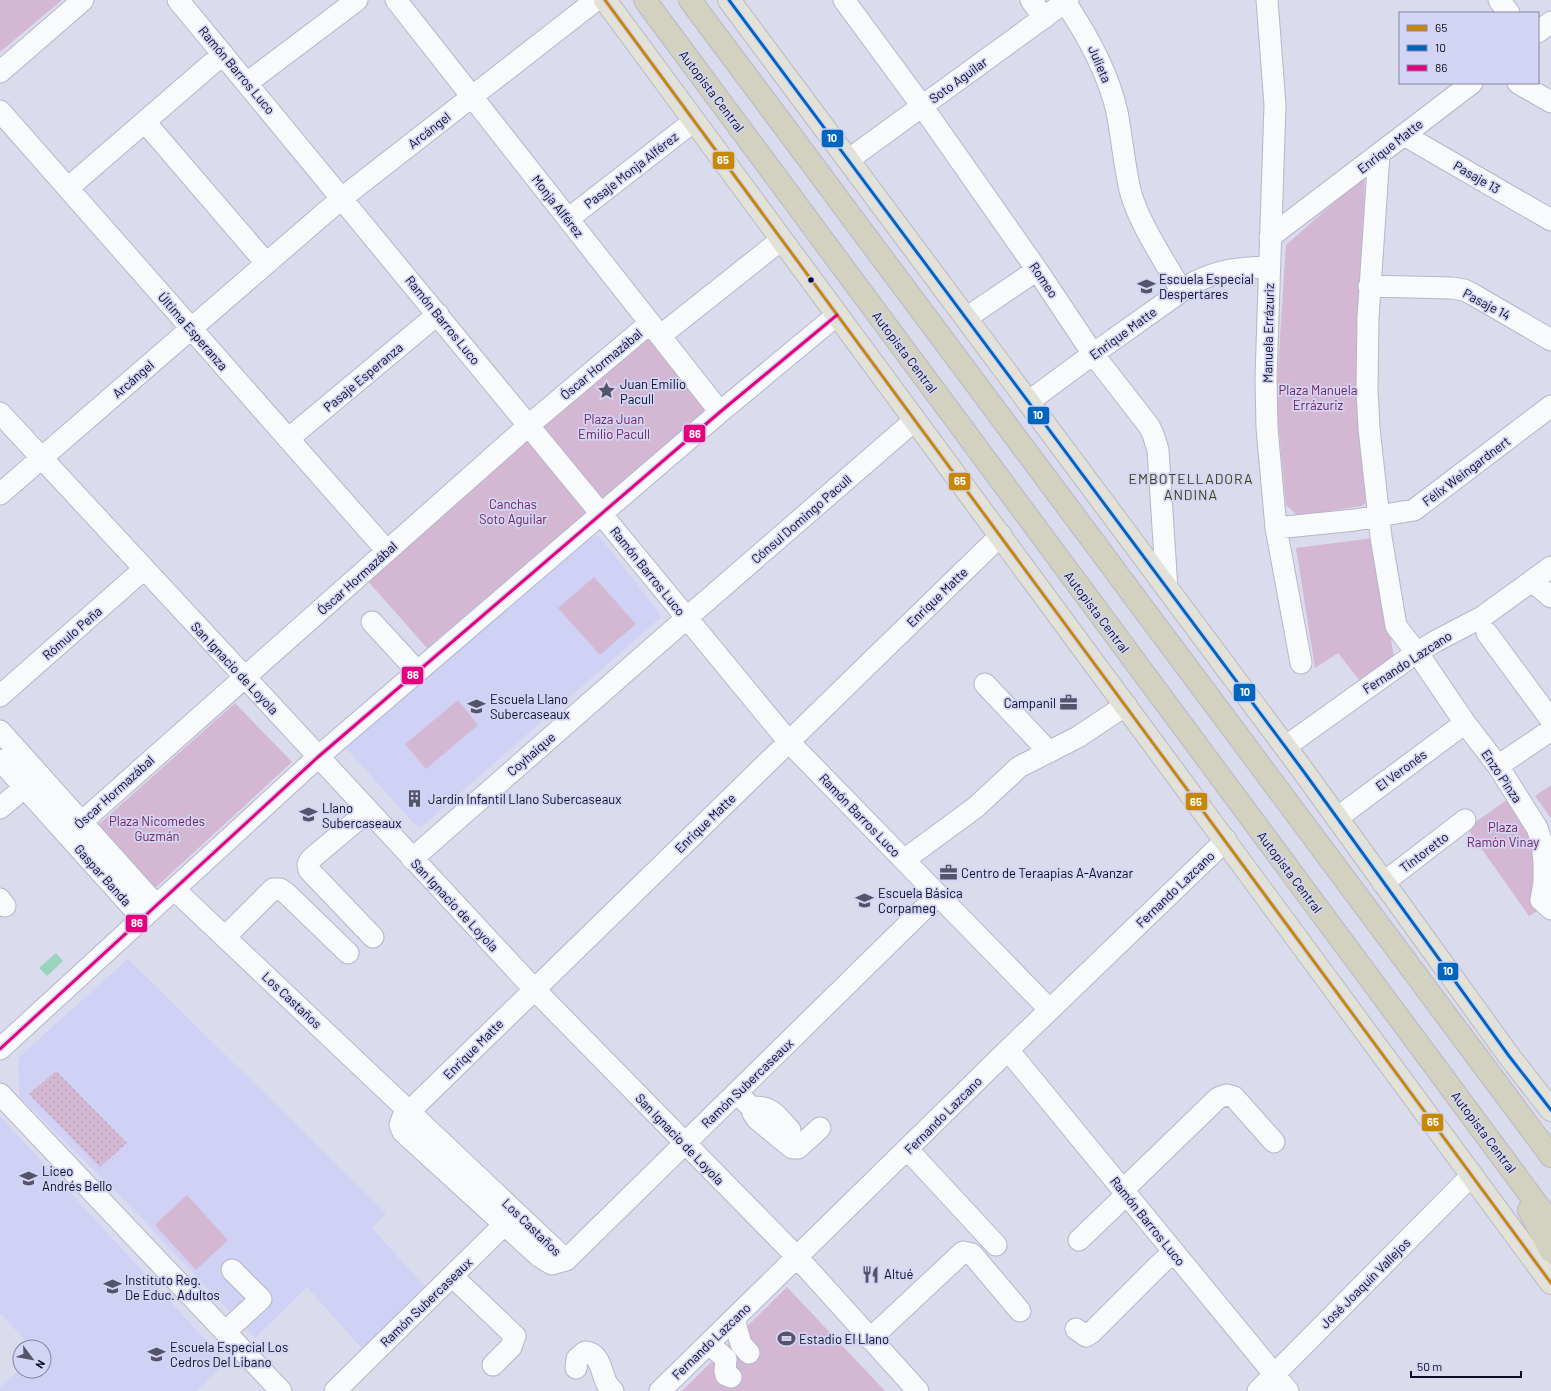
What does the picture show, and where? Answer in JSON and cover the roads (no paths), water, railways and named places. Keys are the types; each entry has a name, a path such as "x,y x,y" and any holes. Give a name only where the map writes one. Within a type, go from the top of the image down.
{"highway":[{"name":"Autopista Central","path":"645,0 1551,1223"},
{"path":"690,0 1551,1156"},
{"path":"1463,1038 1492,1066 1551,1133"},
{"path":"1491,1140 1551,1251"}],"main road":[{"path":"605,0 1226,840 1551,1283"},
{"path":"730,0 1337,818 1509,1056 1551,1110"}],"street":[{"path":"0,72 82,0"},
{"name":"Ramón Barros Luco","path":"178,0 789,742 1050,1010"},
{"path":"247,83 357,0"},
{"name":"Monja Alférez","path":"396,0 720,412"},
{"name":"Arcángel","path":"0,494 342,198 596,0"},
{"name":"Romeo","path":"844,0 922,106 1037,270 1093,354 1149,426 1156,442 1167,589"},
{"path":"1031,0 1044,18"},
{"name":"Manuela Errázuriz","path":"1267,0 1275,105 1266,406 1276,528 1301,663"},
{"path":"1499,0 1508,12"},
{"name":"Soto Aguilar","path":"848,160 1067,1"},
{"name":"Julieta","path":"1067,1 1092,45 1102,68 1116,110 1130,191 1144,225 1182,290"},
{"path":"1539,31 1551,22"},
{"path":"68,188 223,54"},
{"name":"Enrique Matte","path":"1270,238 1471,84"},
{"path":"1520,84 1551,102"},
{"name":"Última Esperanza","path":"0,112 387,551"},
{"name":"Pasaje Monja Alférez","path":"568,219 694,121"},
{"path":"145,122 266,263"},
{"name":"Pasaje 13","path":"1404,135 1551,220"},
{"path":"1379,154 1366,349 1371,451 1380,537 1396,626 1416,654"},
{"name":"Óscar Hormazábal","path":"74,828 529,425 655,330 781,240"},
{"name":"Enrique Matte","path":"1028,402 1182,290 1219,272 1239,268 1269,267"},
{"path":"966,318 1037,270"},
{"name":"Pasaje 14","path":"1369,286 1451,288 1464,290 1551,340"},
{"name":"Pasaje Esperanza","path":"288,439 438,314"},
{"path":"0,1049 318,756 720,412 838,315"},
{"name":"Félix Weingardnert","path":"1276,528 1409,511 1418,507 1551,406"},
{"name":"San Ignacio de Loyola","path":"0,413 534,990 797,1258 918,1391"},
{"name":"Cónsul Domingo Pacull","path":"687,617 915,420"},
{"name":"Enrique Matte","path":"410,1111 1001,535"},
{"name":"Fernando Lazcano","path":"1285,748 1416,654 1436,641 1482,617 1551,567"},
{"name":"Rómulo Peña","path":"0,696 144,569"},
{"path":"1532,581 1551,597"},
{"name":"Coyhaique","path":"412,859 687,617"},
{"path":"372,622 417,671"},
{"path":"1487,632 1551,720"},
{"name":"Enzo Pinza","path":"1416,654 1465,723 1498,766 1537,828 1542,843 1544,862 1544,882 1541,900 1551,909"},
{"path":"985,684 1049,752"},
{"path":"904,860 976,807 1019,767 1078,737 1126,705"},
{"name":"El Veronés","path":"1337,818 1465,723"},
{"path":"1498,766 1551,730"},
{"name":"Gaspar Banda","path":"0,731 74,828 149,912"},
{"name":"Gaspar Banda","path":"0,760 24,788 74,828"},
{"path":"0,808 24,788"},
{"path":"368,811 311,859 308,864 309,870 372,937"},
{"name":"Tintoretto","path":"1383,883 1464,820"},
{"name":"Fernando Lazcano","path":"660,1391 908,1150 1008,1050 1226,840"},
{"name":"Los Castaños","path":"174,889 410,1111 402,1119 400,1125 403,1132 510,1219 540,1258 559,1262"},
{"path":"225,937 273,889 280,889 348,953"},
{"name":"Ramón Subercaseaux","path":"559,1262 685,1144 938,895"},
{"name":"Ramón Barros Luco","path":"1008,1050 1288,1391"},
{"path":"737,1093 752,1108 753,1114 757,1119 792,1148 798,1148 820,1128"},
{"path":"0,1094 281,1391"},
{"path":"1079,1240 1218,1098 1226,1094 1234,1097 1274,1142"},
{"path":"752,1108 767,1108 790,1130"},
{"path":"908,1150 996,1245"},
{"name":"José Joaquín Vallejos","path":"1258,1391 1472,1175"},
{"name":"Ramón Subercaseaux","path":"335,1391 510,1219"},
{"path":"870,1339 963,1252 972,1254 1020,1312"},
{"path":"1076,1329 1086,1336 1091,1333 1174,1252"},
{"path":"225,1332 261,1299 232,1270"},
{"path":"452,1276 514,1336 511,1347 493,1365"},
{"path":"734,1319 741,1344 749,1353"},
{"path":"708,1344 726,1359 726,1375 731,1377"},
{"path":"576,1368 577,1359 585,1352 589,1352 596,1356 607,1384 613,1391"}],"place":[{"name":"Escuela Especial Despertares","path":"1146,286"},
{"name":"Juan Emilio Pacull","path":"607,391"},
{"name":"Campanil","path":"1069,703"},
{"name":"Escuela Llano Subercaseaux","path":"477,706"},
{"name":"Jardín Infantil Llano Subercaseaux","path":"415,799"},
{"name":"Llano Subercaseaux","path":"309,815"},
{"name":"Centro de Teraapias A-Avanzar","path":"948,873"},
{"name":"Escuela Básica Corpameg","path":"865,900"},
{"name":"Liceo Andrés Bello","path":"29,1178"},
{"name":"Altué","path":"871,1274"},
{"name":"Instituto Reg. De Educ. Adultos","path":"112,1287"},
{"name":"Estadio El Llano","path":"786,1339"},
{"name":"Escuela Especial Los Cedros Del Libano","path":"157,1354"}],"district":[{"name":"EMBOTELLADORA ANDINA","path":"1191,486"}],"park label":[{"name":"Plaza Manuela Errázuriz","path":"1318,398"},
{"name":"Plaza Juan Emilio Pacull","path":"614,426"},
{"name":"Canchas Soto Aguilar","path":"513,512"},
{"name":"Plaza Nicomedes Guzmán","path":"157,828"},
{"name":"Plaza Ramón Vinay","path":"1503,834"}]}
